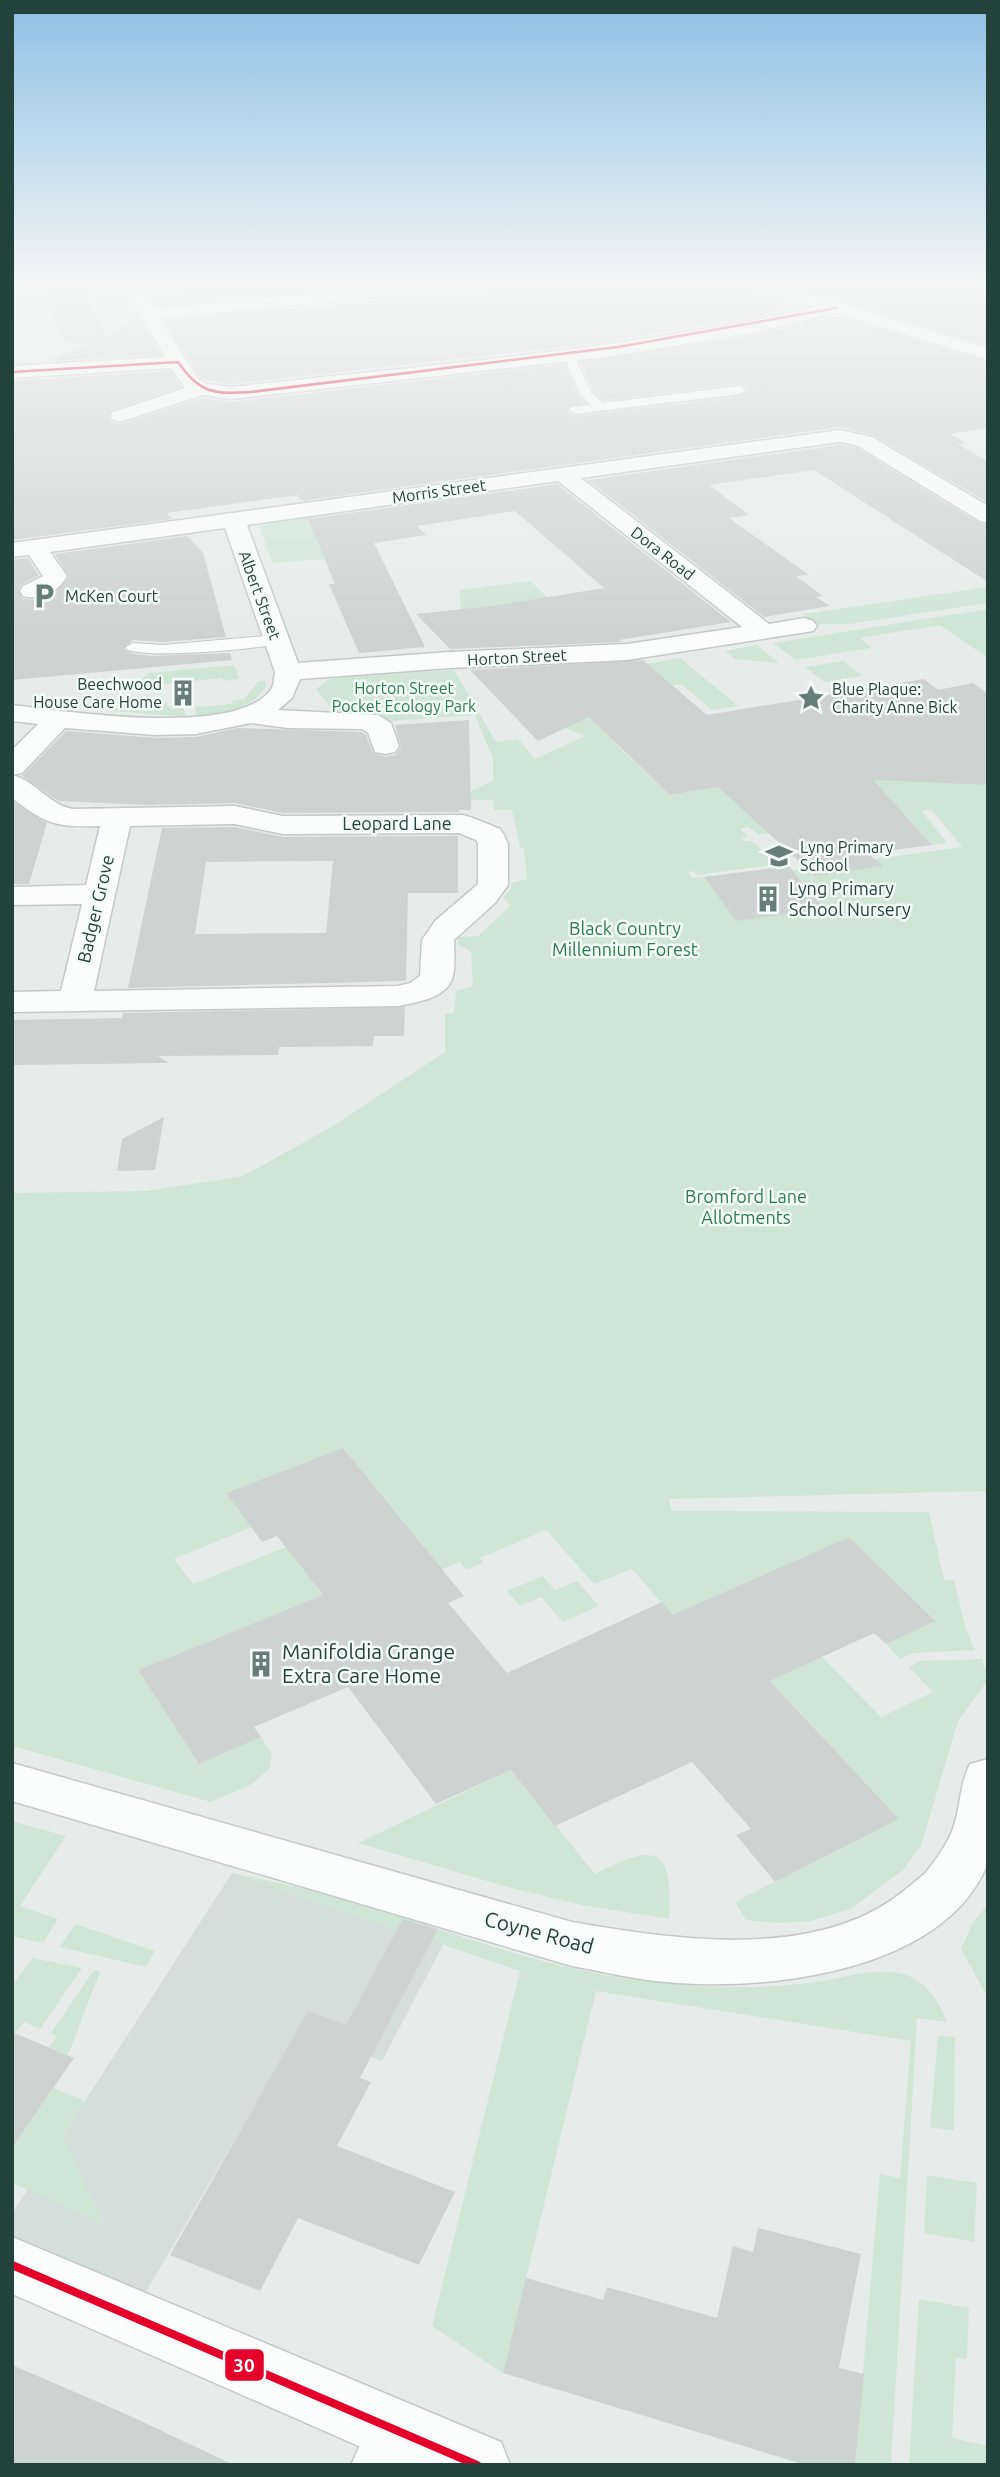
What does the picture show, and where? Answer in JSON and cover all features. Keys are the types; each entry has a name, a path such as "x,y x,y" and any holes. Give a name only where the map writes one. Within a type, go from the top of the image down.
{"street":[{"path":"120,416 167,401"},
{"name":"Morris Street","path":"24,549 830,437 864,441 988,516"},
{"name":"Dora Road","path":"563,475 764,632"},
{"name":"Albert Street","path":"233,519 288,672"},
{"path":"24,549 55,576 51,583 32,591"},
{"name":"Horton Street","path":"288,672 450,660 627,652 804,626"},
{"path":"12,713 156,726 228,723 270,706 285,690 288,672"},
{"path":"253,715 288,720 368,721 382,729 384,746"},
{"path":"12,767 59,718"},
{"name":"Leopard Lane","path":"12,784 51,814 74,818 235,815 283,825 463,824 489,835 493,844 493,885 446,928 438,940 436,979 422,990 399,996 12,1002"},
{"name":"Badger Grove","path":"75,1001 117,817"},
{"path":"12,896 98,894"},
{"name":"Coyne Road","path":"12,1782 572,1944 657,1959 727,1961 794,1958 851,1945 905,1922 947,1885 976,1838 988,1778"},
{"path":"12,2265 391,2448 478,2465"}],"lane":[{"path":"593,401 600,407"},
{"path":"575,410 653,401"},
{"path":"133,648 163,650 276,640"}],"shaded area":[{"path":"584,401 748,401 581,421 562,406 585,403"},
{"path":"232,1873 444,1943 382,2061 345,2047 262,2093 132,2316 12,2265 12,2214"}],"green space":[{"path":"310,517 352,557 272,563 260,526"},
{"path":"530,581 553,602 461,618 460,590"},
{"path":"988,587 988,603 849,624 815,624 803,614"},
{"path":"988,609 988,658 940,625 860,638 871,648 796,660 773,643"},
{"path":"757,645 779,663 735,659 725,651"},
{"path":"680,658 738,706 712,710 681,684 591,700 566,678"},
{"path":"843,661 862,676 824,682 805,667"},
{"path":"234,665 240,679 223,681 222,678 135,687 148,673"},
{"name":"Bromford Lane Allotments","path":"454,670 496,742 518,739 535,759 585,736 553,723 589,706 620,748 670,795 718,787 769,833 760,835 748,827 740,829 748,836 741,838 752,841 778,864 697,875 692,871 688,872 693,878 704,877 733,916 824,909 793,870 858,861 881,865 875,859 962,847 931,809 922,811 947,843 932,845 909,819 779,836 779,778 988,773 988,1501 985,1491 669,1499 672,1511 929,1512 944,1580 954,1580 966,1630 975,1650 914,1653 900,1659 886,1644 936,1620 849,1537 672,1615 632,1569 594,1584 546,1530 480,1558 483,1563 466,1570 460,1562 442,1569 343,1449 226,1493 252,1527 174,1559 193,1584 286,1547 323,1595 138,1670 199,1764 261,1737 272,1754 269,1769 252,1784 211,1802 12,1746 12,1193 147,1191 243,1176 333,1126 445,1052 445,1014 454,1012 456,991 473,986 471,952 457,944 459,937 478,936 510,906 503,897 510,890 512,883 527,879 524,849 520,847 512,810 494,810 493,800 471,800 471,791 493,781 493,759 475,715 391,721 372,715 336,714 316,689 328,680 340,677"},
{"path":"259,681 266,681 266,686 254,700 216,715 197,717 195,707 233,704 232,701 244,699"},
{"path":"166,703 167,706 183,705 186,717 113,711 119,705"},
{"path":"543,1576 555,1590 577,1581 599,1606 563,1622 541,1597 520,1606 507,1591"},
{"path":"822,1657 881,1717 933,1692 909,1667 920,1661 982,1659 988,1680 958,1721 921,1846 903,1870 852,1908 812,1921 775,1923 746,1920 735,1902 899,1819 770,1681"},
{"path":"511,1770 595,1874 633,1858 646,1855 656,1857 663,1864 668,1876 669,1919 581,1905 504,1886 358,1843"},
{"path":"12,1821 66,1836 20,1906 58,1919 43,1943 12,1936"},
{"path":"232,1873 314,1891 531,1958 616,1977 691,1985 751,1987 799,1984 885,1971 903,1974 920,1982 935,1997 947,2022 917,2018 891,2465 855,2465 880,2174 900,2178 911,2041 596,1991 503,2373 432,2326 520,1971"},
{"path":"988,1905 988,1998 961,1949 973,1922"},
{"path":"75,1924 155,1951 146,1967 60,1947"},
{"path":"32,1958 82,1968 40,2029 24,2022 15,2033 12,2032 12,1986"},
{"path":"94,1970 100,1972 68,2055 49,2047 57,2036 51,2033"},
{"path":"938,2036 955,2037 954,2131 930,2127"},
{"path":"54,2088 85,2101 63,2134 103,2223 12,2183 12,2133 20,2136"},
{"path":"927,2175 977,2183 974,2242 924,2233"},
{"path":"919,2299 969,2308 967,2359 956,2358 952,2438 988,2446 988,2465 909,2465"}],"building":[{"path":"12,401 140,401 112,410 108,418 112,423 121,424 195,401 583,401 585,403 569,406 566,411 575,417 710,401 988,401 988,428 950,434 966,443 957,444 988,461 988,503 873,435 840,427 301,501 298,495 167,513 172,519 12,540"},
{"path":"840,445 857,448 979,523 988,525 988,582 814,470 709,485 749,515 729,518 809,575 796,576 823,596 816,597 830,606 764,617 588,480"},
{"path":"557,484 731,622 619,640 621,642 450,649 416,614 492,606 604,588 515,511 417,526 426,535 374,543 425,647 359,653 329,584 335,584 308,519"},
{"path":"187,536 203,553 226,637 163,642 133,640 123,649 134,654 152,656 230,653 232,660 12,680 12,560 28,558 39,575 22,584 18,590 23,599 37,600 56,592 69,577 55,554"},
{"path":"643,660 707,715 924,679 938,690 973,683 988,694 988,785 873,780 932,845 868,853 883,866 815,876 718,787 670,795 589,717 538,741 470,670"},
{"path":"469,720 471,810 459,812 283,813 235,803 149,805 58,801 22,776 66,731 156,738 196,737 237,728 361,732 366,735 373,753 386,757 396,755 401,747 395,725"},
{"path":"12,801 47,823 29,884 12,884"},
{"path":"235,827 283,837 458,836 458,893 408,893 406,981 128,988 162,828","holes":["333,861 326,933 195,934 206,862"]},
{"name":"Lyng Primary School Nursery","path":"789,866 824,909 736,921 704,877"},
{"path":"405,1007 404,1036 374,1036 373,1046 279,1047 278,1055 158,1056 169,1063 12,1065 12,1020 122,1018 123,1013"},
{"path":"164,1117 155,1170 117,1171 122,1139"},
{"name":"Manifoldia Grange Extra Care Home","path":"343,1448 464,1596 448,1603 507,1673 662,1602 672,1615 849,1537 936,1621 886,1644 874,1633 770,1681 899,1819 775,1882 736,1835 751,1829 692,1762 555,1826 511,1770 436,1804 348,1687 254,1727 261,1737 199,1764 138,1670 323,1595 277,1536 262,1542 226,1493"},
{"path":"403,1919 438,1929 360,2078 371,2082 337,2146 455,2192 419,2265 298,2218 260,2291 170,2255 308,2011 346,2025"},
{"path":"12,2032 74,2058 12,2148"},
{"path":"758,2228 861,2254 839,2368 864,2374 855,2465 806,2465 503,2373 526,2278 603,2300 607,2287 717,2318 733,2246 753,2252"},
{"path":"12,2365 126,2414 234,2465 12,2465"}],"transit line":[{"name":"30","path":"12,2265 477,2465"}],"place":[{"name":"McKen Court","path":"44,596"},
{"name":"Beechwood House Care Home","path":"183,693"},
{"name":"Blue Plaque: Charity Anne Bick","path":"811,698"},
{"name":"Lyng Primary School","path":"779,856"},
{"name":"Lyng Primary School Nursery","path":"768,899"},
{"name":"Manifoldia Grange Extra Care Home","path":"261,1664"}],"park label":[{"name":"Horton Street Pocket Ecology Park","path":"404,697"},
{"name":"Black Country Millennium Forest","path":"625,939"}]}
